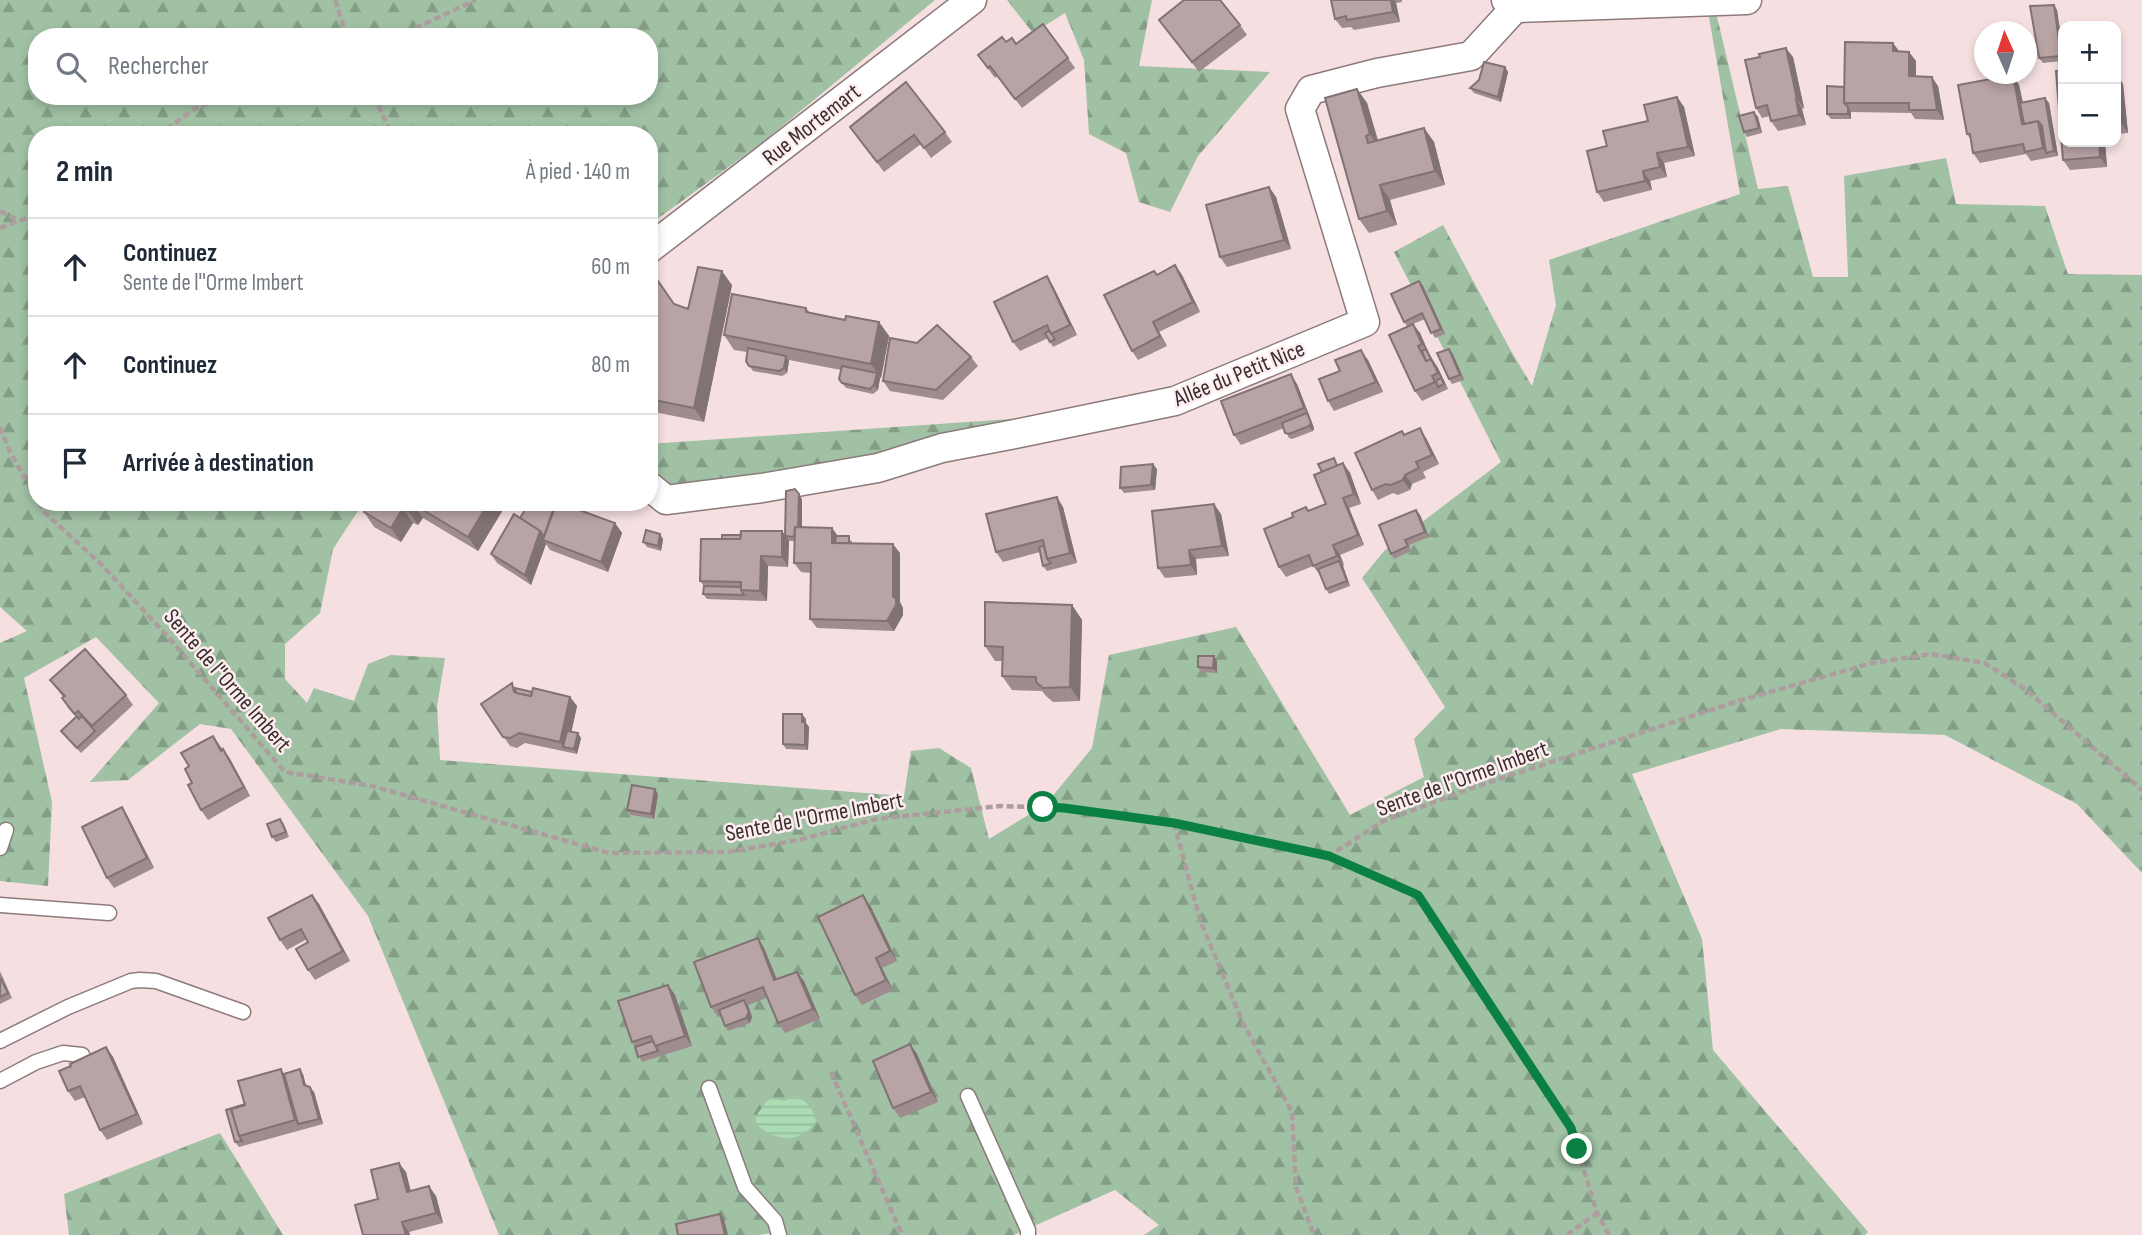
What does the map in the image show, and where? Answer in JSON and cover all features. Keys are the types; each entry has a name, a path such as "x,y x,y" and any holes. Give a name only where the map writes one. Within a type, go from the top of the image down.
{"street":[{"name":"Rue Mortemart","path":"658,242 972,0"},
{"path":"1511,4 1747,0"},
{"name":"Allée du Petit Nice","path":"658,493 666,500 762,488 878,468 942,448 1174,401 1365,322 1300,109 1311,90 1377,73 1471,56 1511,4"}],"lane":[{"path":"0,848 6,830"},
{"path":"0,905 109,913"},
{"path":"0,1041 68,1007 131,981 156,981 243,1012"},
{"path":"0,1081 36,1062 63,1053 82,1055 88,1067"},
{"path":"709,1088 745,1187 775,1222 779,1235"},
{"path":"968,1096 1028,1235"}],"path":[{"path":"335,0 343,28"},
{"path":"415,28 476,0"},
{"path":"171,126 204,105"},
{"path":"378,105 388,126"},
{"path":"0,211 19,221"},
{"path":"0,228 28,218"},
{"name":"Sente de l''Orme Imbert","path":"0,427 10,453 28,483"},
{"name":"Sente de l''Orme Imbert","path":"44,511 102,565 285,772 372,786 609,853 727,852 799,840 876,818 1000,806 1064,808 1174,823 1329,856 1383,821 1478,786 1735,702 1872,663 1931,654 1985,663 2025,689 2142,790"},
{"path":"1174,823 1200,920 1243,1023 1292,1112 1296,1187 1314,1235"},
{"path":"1329,856 1418,895 1571,1128 1597,1213 1609,1235"},
{"path":"831,1072 902,1235"},
{"path":"1567,1235 1597,1213"}],"green space":[{"path":"0,0 935,0 763,142 658,218 658,126 28,126 28,511 358,511 333,549 320,613 285,644 285,679 307,703 314,688 354,701 368,664 391,655 445,658 437,706 440,760 904,796 911,751 939,748 971,768 989,839 1046,804 1092,748 1109,655 1236,627 1350,815 1424,777 1414,739 1445,707 1362,578 1384,551 1501,462 1394,252 1443,225 1532,386 1556,305 1549,260 1740,194 1706,0 1713,0 1758,189 1788,186 1813,277 1848,277 1844,176 1946,158 1956,204 2045,206 2068,274 2142,275 2142,873 2077,804 1945,735 1781,729 1632,774 1702,939 1713,1050 1868,1232 1865,1235 1144,1235 1159,1225 1115,1190 1014,1235 499,1235 368,916 231,729 200,724 128,780 90,782 159,703 96,637 24,678 52,802 48,886 0,881 0,643 27,631 0,607"},
{"path":"1007,0 1152,0 1139,66 1270,72 1198,156 1170,212 1139,202 1126,153 1089,134 1084,60 1065,13 1033,33"},
{"path":"1053,416 658,507 658,443"},
{"path":"220,1133 283,1235 69,1235 64,1194"}],"shaded area":[{"path":"795,1096 803,1100 813,1113 816,1121 810,1129 803,1134 787,1138 771,1134 756,1124 756,1116 769,1098 784,1101"}],"building":[{"path":"1184,0 1220,0 1240,25 1192,62 1159,20"},
{"path":"1331,0 1391,0 1393,12 1347,20 1346,16 1335,19"},
{"path":"2054,5 2058,56 2039,58 2037,21 2033,21 2030,6"},
{"path":"1043,24 1068,58 1015,99 990,66 988,68 978,55 1002,37 1006,42 1012,38 1016,44"},
{"path":"1845,42 1893,43 1893,51 1909,52 1909,76 1932,77 1937,110 1909,110 1909,103 1844,103"},
{"path":"1786,48 1799,115 1771,121 1767,105 1756,108 1745,60"},
{"path":"1484,62 1505,67 1498,97 1470,88 1479,80"},
{"path":"906,82 945,132 924,148 914,135 877,162 850,127"},
{"path":"1974,82 2015,84 2022,124 2038,121 2043,148 2025,152 2023,144 1973,153 1958,85"},
{"path":"1827,86 1844,87 1844,103 1848,107 1848,114 1827,114"},
{"path":"1357,89 1370,134 1366,136 1368,143 1424,128 1435,171 1380,185 1387,211 1359,219 1325,98"},
{"path":"1677,97 1688,147 1657,153 1660,167 1643,171 1645,181 1597,192 1587,151 1607,146 1603,131 1648,121 1644,105"},
{"path":"2045,98 2054,151 2046,153 2042,126 2038,121 2024,124 2020,103"},
{"path":"1754,112 1759,128 1744,132 1739,116"},
{"path":"2062,147 2099,147 2100,157 2063,160"},
{"path":"1269,187 1284,240 1220,257 1206,205"},
{"path":"1175,265 1193,302 1153,322 1160,336 1132,351 1104,295 1154,271 1157,275"},
{"path":"698,267 722,271 694,408 658,401 658,281 674,304 688,309"},
{"path":"1047,276 1070,325 1051,334 1047,325 1013,342 994,302"},
{"path":"1419,281 1441,329 1431,333 1422,313 1404,322 1391,294"},
{"path":"732,294 806,308 806,312 845,320 846,316 879,322 871,364 724,335"},
{"path":"1413,324 1422,344 1418,346 1426,361 1431,359 1438,373 1432,376 1435,382 1415,391 1389,335"},
{"path":"937,325 971,357 936,390 883,381 890,338 917,343"},
{"path":"1049,331 1055,339 1050,342 1045,333"},
{"path":"748,348 786,356 784,368 779,371 749,366 746,361"},
{"path":"1426,349 1431,359 1426,361 1422,351"},
{"path":"1449,349 1460,375 1449,379 1437,353"},
{"path":"1361,350 1376,382 1328,401 1319,379 1340,371 1335,360"},
{"path":"842,366 877,373 874,385 870,389 842,383 839,379"},
{"path":"1291,374 1304,408 1234,435 1221,401"},
{"path":"1441,378 1444,384 1438,387 1436,381"},
{"path":"1307,413 1311,423 1309,426 1285,433 1282,423"},
{"path":"1420,428 1432,455 1416,462 1419,468 1405,475 1403,480 1372,490 1355,453 1402,431 1404,435"},
{"path":"1334,458 1337,466 1322,472 1318,464"},
{"path":"1343,463 1354,494 1343,498 1358,535 1333,545 1337,556 1313,566 1309,555 1279,567 1264,529 1293,517 1292,513 1306,507 1308,511 1326,504 1314,475"},
{"path":"1153,464 1151,485 1120,488 1121,467"},
{"path":"795,489 799,494 798,527 795,527 794,537 785,536 786,491"},
{"path":"1057,497 1070,553 1047,559 1043,540 996,552 986,514"},
{"path":"1214,504 1222,546 1189,550 1191,565 1158,568 1152,511"},
{"path":"1416,510 1425,532 1405,540 1408,546 1391,554 1379,525"},
{"path":"365,511 401,511 391,528"},
{"path":"425,511 484,511 468,537"},
{"path":"524,511 553,511 544,536 520,518"},
{"path":"554,511 582,511 615,523 601,562 543,540"},
{"path":"514,514 540,531 525,575 491,554"},
{"path":"795,527 832,528 832,543 893,544 893,597 896,598 896,605 887,621 810,619 811,563 794,563"},
{"path":"646,530 660,534 658,546 643,542"},
{"path":"741,531 782,531 782,557 761,556 760,591 741,590 741,582 700,581 701,539 740,539"},
{"path":"722,535 741,535 740,539 722,539"},
{"path":"836,536 849,536 849,543 835,543"},
{"path":"1044,546 1047,559 1051,563 1043,566 1039,547"},
{"path":"1339,561 1347,581 1326,589 1318,569"},
{"path":"704,586 741,587 744,595 703,594"},
{"path":"985,602 1072,605 1070,687 1043,688 1036,682 1036,677 1002,676 1003,647 985,646"},
{"path":"85,649 126,695 92,726 78,711 75,714 73,712 62,698 65,696 50,680"},
{"path":"1198,656 1214,656 1213,668 1198,667"},
{"path":"512,683 514,692 531,696 533,688 570,697 560,742 519,733 510,738 503,737 481,704"},
{"path":"515,688 532,692 531,696 516,693"},
{"path":"783,714 802,714 802,722 805,722 805,745 783,744"},
{"path":"77,716 79,719 82,716 95,731 77,748 61,731"},
{"path":"567,731 578,733 574,749 563,747"},
{"path":"213,736 244,787 201,810 188,785 192,783 185,769 189,766 181,753"},
{"path":"632,785 655,789 651,814 627,810"},
{"path":"122,807 147,858 107,878 82,827"},
{"path":"280,819 286,832 272,837 267,824"},
{"path":"312,895 343,951 308,970 296,949 308,942 301,929 280,940 268,918"},
{"path":"863,895 890,951 876,958 886,980 855,995 818,917"},
{"path":"758,938 774,980 797,972 813,1009 778,1023 763,987 711,1007 694,962"},
{"path":"0,980 8,993 0,997"},
{"path":"668,985 685,1036 655,1046 651,1036 632,1042 618,1001"},
{"path":"744,1000 749,1012 746,1018 725,1026 719,1010"},
{"path":"653,1041 658,1051 638,1057 635,1047"},
{"path":"910,1044 931,1092 893,1108 873,1061"},
{"path":"106,1047 137,1114 100,1130 80,1086 68,1091 59,1071"},
{"path":"281,1069 295,1120 239,1136 231,1109 245,1105 238,1081"},
{"path":"300,1069 304,1085 310,1087 319,1119 298,1124 284,1074"},
{"path":"245,1104 231,1109 242,1141 235,1142 226,1110"},
{"path":"399,1163 407,1192 429,1186 436,1213 402,1222 406,1235 363,1235 355,1205 378,1199 371,1170"},
{"path":"720,1214 725,1235 678,1235 676,1224"}],"route":[{"path":"1043,807 1174,823 1329,856 1418,895 1571,1128 1577,1149"}]}
